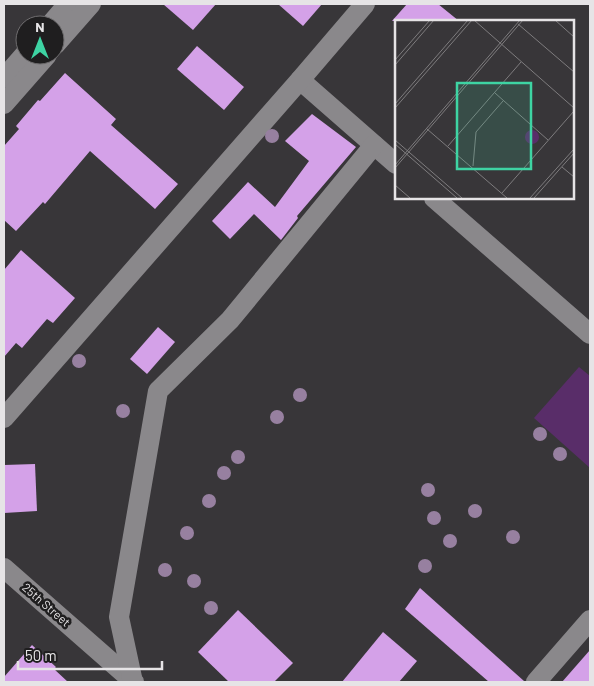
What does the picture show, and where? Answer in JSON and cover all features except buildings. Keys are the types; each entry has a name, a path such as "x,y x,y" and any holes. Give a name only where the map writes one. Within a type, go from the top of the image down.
{"street":[{"path":"59,15 68,4"},
{"path":"65,34 91,4"},
{"path":"4,418 365,4"},
{"path":"4,78 15,65"},
{"path":"4,104 37,65"},
{"path":"300,80 395,163"},
{"path":"133,682 119,617 158,391 230,320 374,145"},
{"path":"435,199 590,334"},
{"name":"25th Street","path":"4,568 133,682"},
{"path":"536,682 590,620"}],"shaded area":[{"path":"579,367 590,376 590,468 534,418"}]}
